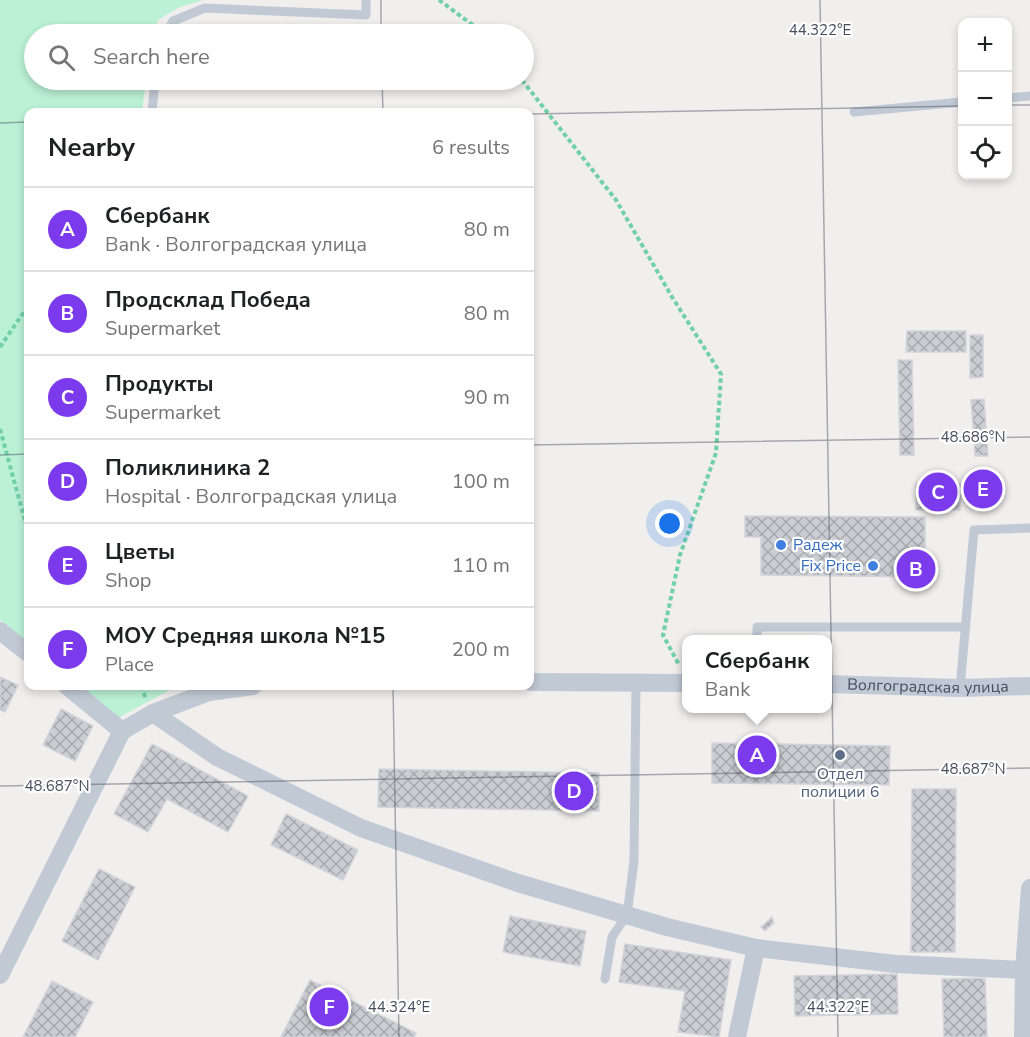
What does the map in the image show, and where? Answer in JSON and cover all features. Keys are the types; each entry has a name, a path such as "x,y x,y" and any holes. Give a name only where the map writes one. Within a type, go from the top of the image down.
{"street":[{"path":"0,631 24,650"},
{"path":"534,682 636,683 682,676"},
{"name":"Волгоградская улица","path":"832,684 960,688 1030,686"},
{"path":"72,690 122,731"},
{"path":"0,975 122,731 153,713 209,692 224,690"},
{"path":"153,713 217,757 361,828 518,883 667,927 756,948 896,964 1027,970"},
{"path":"1023,1037 1030,888"},
{"path":"736,1037 756,948"}],"lane":[{"path":"171,24 173,21 205,8 366,15 366,0"},
{"path":"152,108 154,90"},
{"path":"1012,98 1030,96"},
{"path":"854,112 958,102"},
{"path":"960,688 974,530 1030,528"},
{"path":"757,635 757,627 966,627"},
{"path":"605,979 612,936 627,915 634,861 636,683"}],"path":[{"path":"439,0 471,24"},
{"path":"530,90 616,200 672,297 721,374 716,453 680,555 663,635 682,672"},
{"path":"0,346 24,312"},
{"path":"0,429 24,517"}],"green space":[{"path":"0,0 203,0 178,8 158,20 156,24 24,24 24,90 145,90 142,108 24,108 24,640 0,620"},
{"path":"84,690 170,690 118,718"}],"building":[{"path":"907,331 966,331 966,352 906,352"},
{"path":"970,335 983,335 983,377 970,378"},
{"path":"898,360 912,360 914,455 900,455"},
{"path":"984,399 988,456 975,456 971,400"},
{"path":"916,484 960,484 960,510 916,510"},
{"path":"745,516 925,517 925,577 761,575 761,537 745,537"},
{"path":"0,677 18,685 5,712 0,710"},
{"path":"61,709 93,726 75,761 43,745"},
{"path":"712,743 890,746 889,785 712,783"},
{"path":"152,744 248,796 228,832 167,799 148,832 114,814"},
{"path":"379,769 599,773 599,811 378,807"},
{"path":"912,789 956,789 955,952 911,952"},
{"path":"286,814 358,850 343,880 271,845"},
{"path":"99,869 135,887 98,960 62,941"},
{"path":"510,916 586,931 580,966 503,952"},
{"path":"772,917 774,923 765,931 761,927"},
{"path":"625,944 731,960 719,1037 678,1032 685,991 619,982"},
{"path":"897,974 898,1014 795,1016 794,976"},
{"path":"985,978 987,1037 944,1037 942,979"},
{"path":"310,980 416,1033 414,1037 281,1037"},
{"path":"52,981 93,1002 75,1037 23,1037"}],"place":[{"name":"Цветы","path":"983,489"},
{"name":"Продукты","path":"938,492"},
{"name":"Радеж","path":"781,545"},
{"name":"Fix Price","path":"873,566"},
{"name":"Продсклад Победа","path":"916,569"},
{"name":"Сбербанк","path":"757,755"},
{"name":"Отдел полиции 6","path":"840,755"},
{"name":"Поликлиника 2","path":"574,791"},
{"name":"МОУ Средняя школа №15","path":"329,1007"}]}
